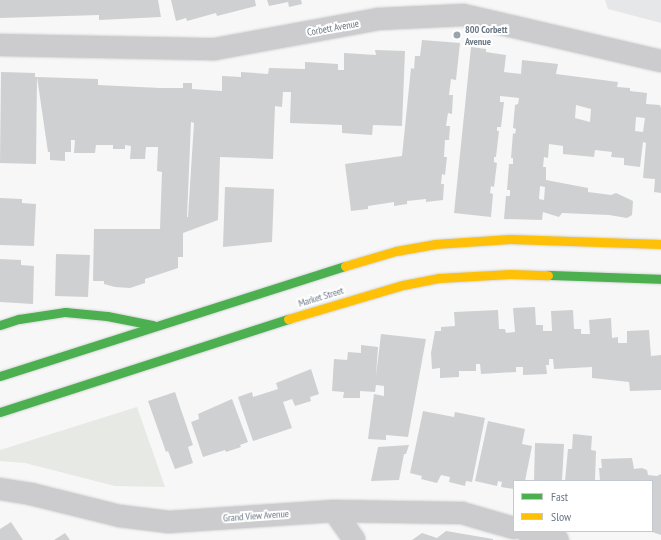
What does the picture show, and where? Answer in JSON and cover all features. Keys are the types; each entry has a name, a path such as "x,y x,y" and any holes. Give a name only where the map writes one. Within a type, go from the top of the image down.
{"main road":[{"path":"0,376 359,261 435,244 510,240 661,244"},
{"name":"Market Street","path":"0,412 335,304 403,285 440,278 510,274 661,279"},
{"path":"0,324 19,319 65,312 107,316 156,325"}],"street":[{"name":"Corbett Avenue","path":"0,45 215,49 379,19 463,15 661,61"},
{"name":"Grand View Avenue","path":"0,488 31,494 120,516 169,522 334,511 462,513 513,528"},
{"path":"334,511 354,540"},
{"path":"530,532 558,540"}],"shaded area":[{"path":"605,0 661,0 661,23 608,9"},
{"path":"137,407 165,487 115,486 25,463 0,461 0,450"}],"building":[{"path":"0,0 158,0 161,17 99,20 99,15 0,18"},
{"path":"171,0 255,0 256,6 217,16 216,13 187,21 186,18 176,21"},
{"path":"267,0 301,0 302,4 289,7 288,2 269,6"},
{"path":"422,40 460,43 456,80 451,79 449,95 453,95 452,114 448,113 446,126 450,126 449,140 445,140 444,157 447,157 445,175 442,174 441,184 444,184 443,200 426,202 426,199 407,201 407,204 394,206 394,202 368,206 368,209 351,211 345,164 402,156 411,68 414,69 415,56 420,56"},
{"path":"471,47 486,49 486,52 506,55 504,72 521,74 522,60 558,64 556,74 618,82 617,87 630,88 630,91 647,93 646,104 660,105 661,193 654,192 655,179 643,178 646,143 643,142 640,167 624,165 624,158 611,157 612,152 595,150 594,157 563,154 563,146 549,144 548,158 544,157 543,167 546,167 546,180 588,188 588,192 611,195 616,193 633,201 632,215 627,218 609,215 562,213 559,217 543,212 542,220 504,219 506,196 510,196 510,190 507,190 509,164 513,164 513,158 511,158 513,133 515,134 516,129 513,128 515,105 518,104 519,98 500,96 500,102 504,102 501,127 497,127 497,131 499,131 494,162 497,163 494,187 491,186 490,193 493,194 491,217 454,213","holes":["576,105 591,109 590,122 575,118","636,117 645,118 643,132 635,131","540,186 545,187 544,200 539,199"]},
{"path":"375,50 405,51 402,126 373,125 372,135 342,133 342,125 290,123 291,92 283,92 282,107 275,106 273,159 220,157 218,220 183,233 183,257 178,257 178,268 145,279 145,283 130,288 115,287 104,284 104,281 93,281 94,229 160,229 162,172 157,171 158,147 146,147 145,159 130,159 131,146 125,145 125,149 113,149 113,145 96,145 95,153 74,153 75,140 71,140 71,152 65,152 65,161 50,160 50,152 48,152 37,77 98,79 98,85 160,88 183,88 183,83 192,83 192,89 222,91 222,76 241,77 241,72 268,74 269,68 305,69 305,62 338,64 338,70 344,70 344,53 376,55","holes":["191,122 194,123 188,217 187,217"]},
{"path":"1,72 35,73 35,77 37,77 36,164 0,163"},
{"path":"225,187 274,189 272,242 223,247"},
{"path":"0,198 22,199 22,203 36,204 34,246 0,245"},
{"path":"56,254 90,255 88,297 55,296"},
{"path":"0,259 21,260 21,265 34,266 33,304 0,302"},
{"path":"535,307 536,325 543,325 543,331 552,331 551,311 573,310 574,329 581,329 581,334 590,334 589,320 611,318 612,338 618,337 618,343 627,343 627,331 649,330 651,356 661,355 661,390 630,391 629,382 592,378 592,367 554,369 553,359 549,359 549,365 546,365 547,374 523,375 523,367 516,367 516,372 481,374 480,364 476,364 476,371 459,371 459,377 440,378 440,368 432,369 431,353 435,331 441,331 441,327 455,326 454,312 498,310 499,329 505,329 506,333 515,332 513,308"},
{"path":"381,334 426,339 408,437 386,435 386,440 368,439 374,394 384,396 384,386 376,385 375,392 360,391 360,398 343,398 344,392 332,391 334,359 347,360 348,352 361,353 361,345 378,347 376,376"},
{"path":"311,369 319,394 310,397 311,401 295,406 292,399 283,402 292,428 253,441 238,397 252,392 253,397 278,389 276,383"},
{"path":"175,392 193,445 188,447 193,463 175,469 168,451 166,452 148,401"},
{"path":"232,399 248,442 240,445 241,447 226,452 225,450 203,457 191,422 199,419 198,414"},
{"path":"423,411 454,417 455,412 485,418 472,482 466,481 465,486 449,482 450,477 441,475 437,483 421,479 422,476 410,473"},
{"path":"488,421 525,429 522,444 532,446 525,480 513,480 513,489 501,487 502,482 498,481 497,486 475,481"},
{"path":"573,434 592,436 591,450 596,451 595,480 565,480 568,449 572,449"},
{"path":"535,443 564,444 562,480 534,480"},
{"path":"409,445 406,454 404,454 399,480 371,481 378,447"},
{"path":"632,458 634,469 642,468 647,470 648,475 657,476 661,474 661,535 652,532 653,480 600,480 599,468 602,468 601,459"},
{"path":"11,522 23,540 0,540 0,529"},
{"path":"446,531 493,540 412,540 422,533 437,538"},
{"path":"65,533 70,540 54,540"}],"traffic: fast":[{"path":"0,376 345,266"},
{"path":"548,275 661,279"},
{"path":"0,325 19,319 65,312 107,316 153,325"},
{"path":"0,412 288,319"}],"traffic: slow":[{"path":"345,266 396,251 435,244 510,239 661,244"},
{"path":"288,319 403,285 439,278 510,274 548,275"}],"place":[{"name":"800 Corbett Avenue","path":"457,35"}]}
